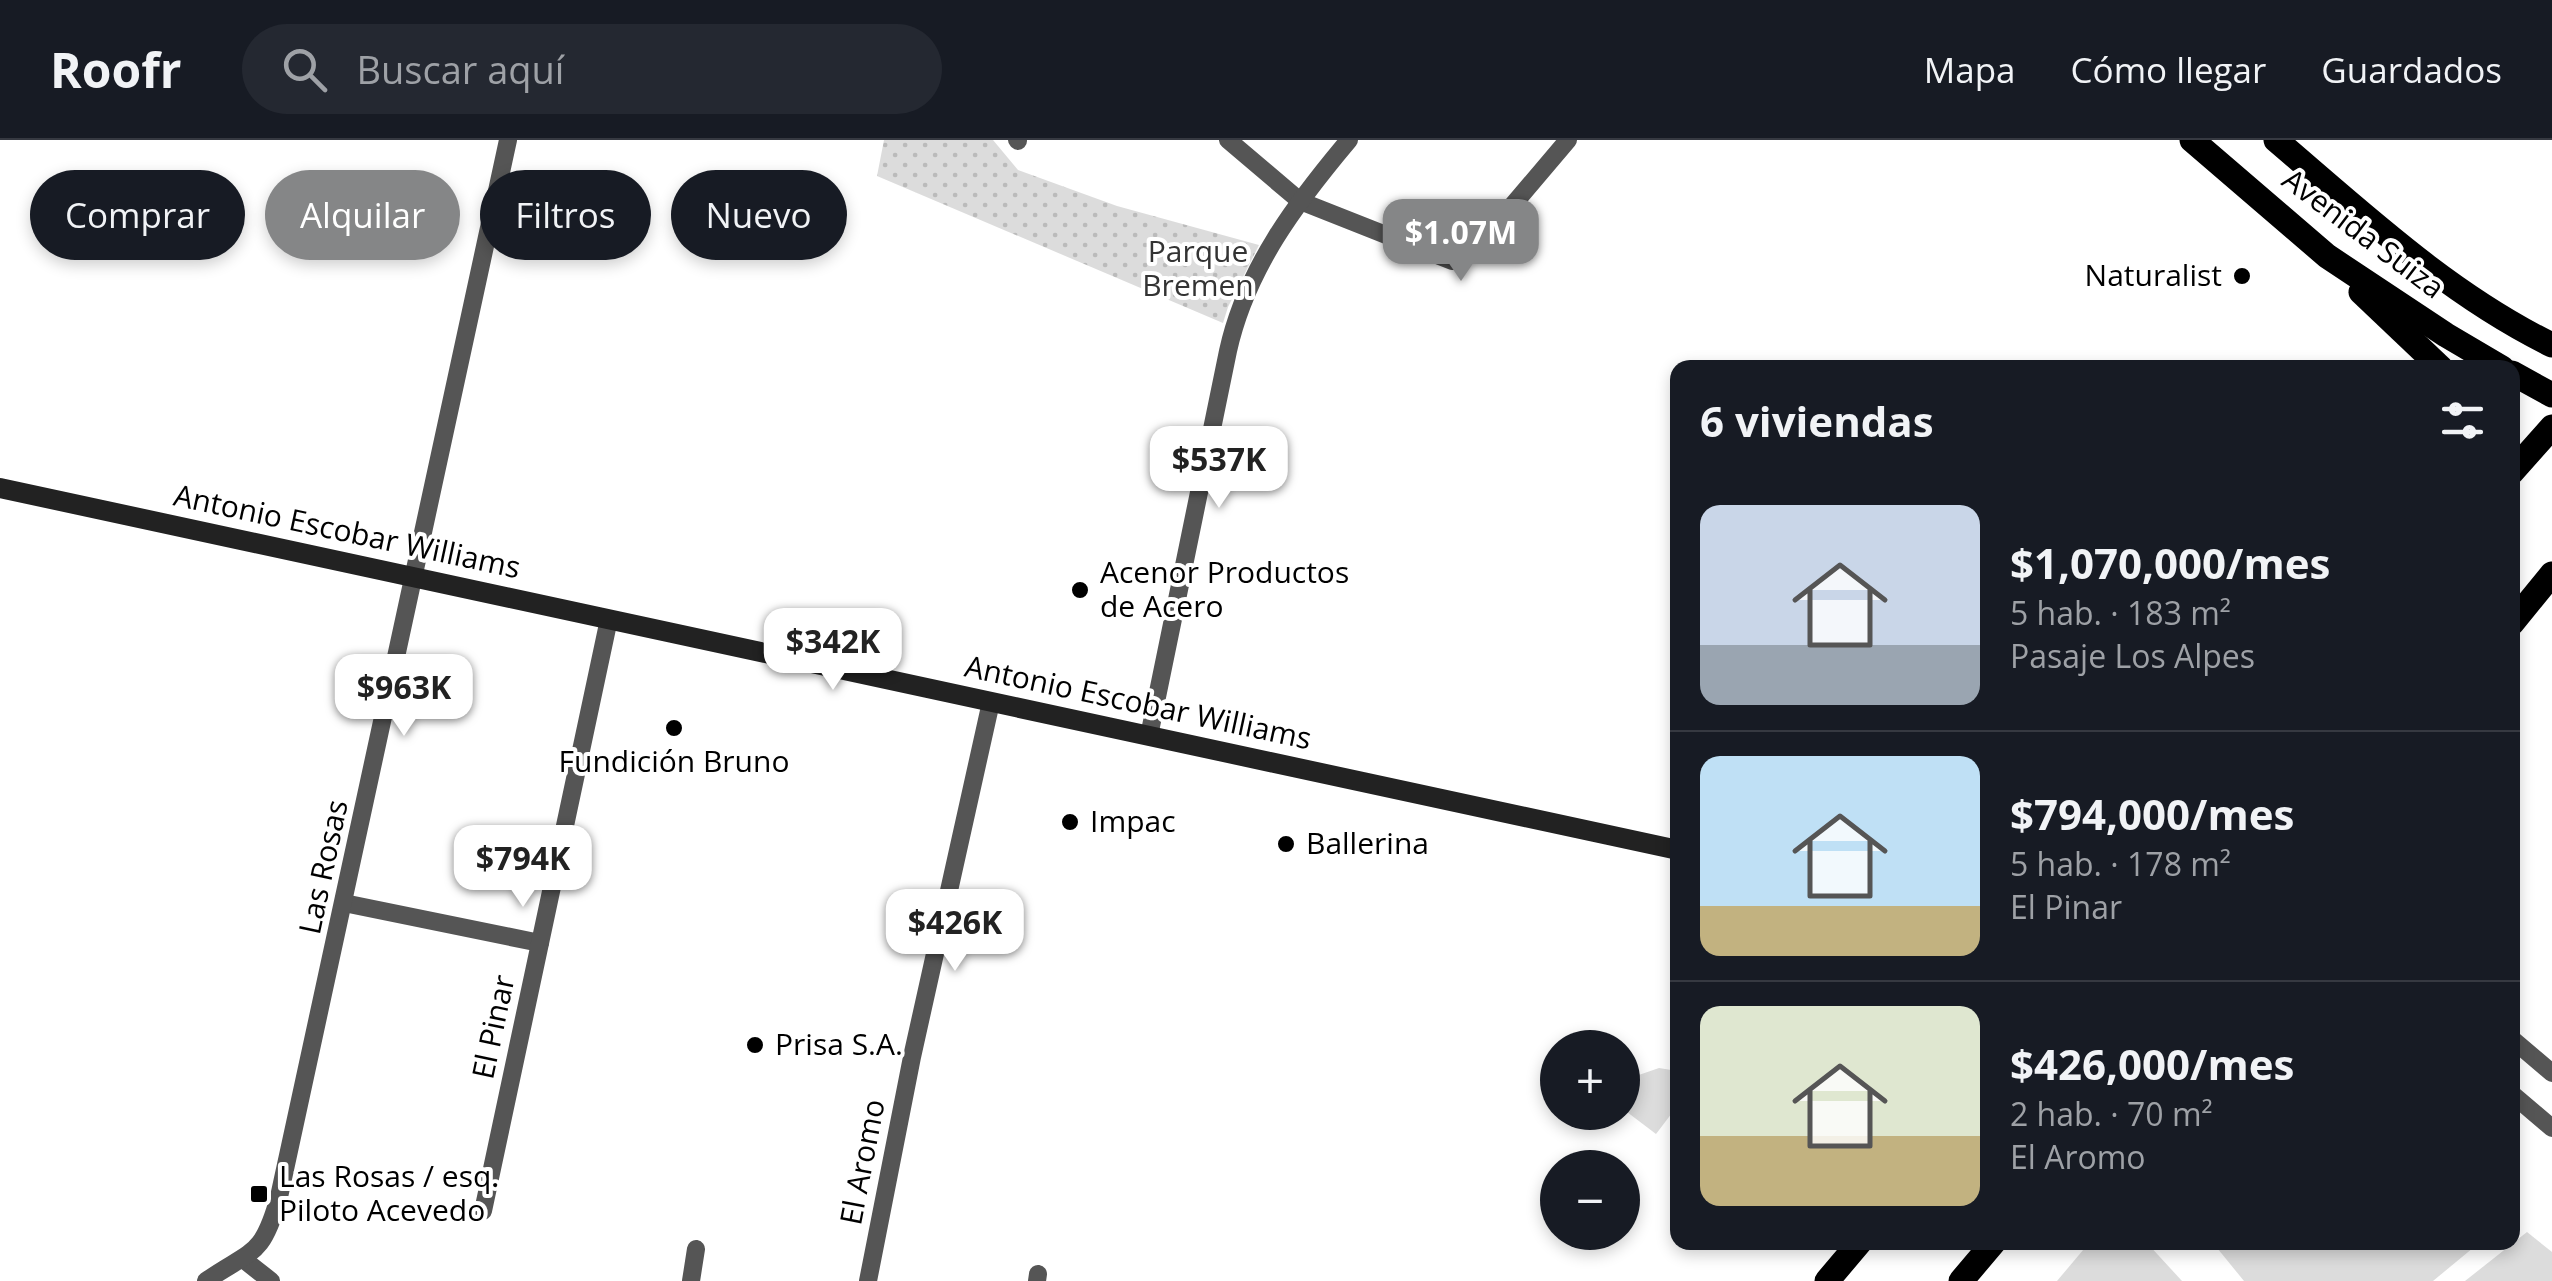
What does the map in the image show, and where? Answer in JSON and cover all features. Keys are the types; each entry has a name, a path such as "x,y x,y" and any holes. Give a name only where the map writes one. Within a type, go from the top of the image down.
{"main road":[{"name":"Avenida Suiza","path":"2192,140 2327,256 2489,360"},
{"name":"Avenida Suiza","path":"2276,140 2446,282 2552,345"},
{"path":"2327,256 2432,360"},
{"path":"2520,377 2552,395"},
{"path":"2522,442 2552,427"},
{"path":"2520,613 2552,574"},
{"path":"1827,1281 1853,1250"},
{"path":"1962,1281 1987,1250"}],"street":[{"name":"Las Rosas","path":"206,1281 262,1243 279,1198 508,140"},
{"path":"1228,140 1300,201 1445,260 1460,260 1472,252 1568,140"},
{"path":"1149,736 1232,332 1255,274 1276,235 1349,140"},
{"name":"Antonio Escobar Williams","path":"0,488 1670,848"},
{"name":"El Pinar","path":"483,1211 608,619"},
{"name":"El Aromo","path":"868,1281 912,1057 991,702"},
{"path":"344,903 540,944"},
{"path":"2520,1046 2552,1073"},
{"path":"2520,1101 2552,1128"},
{"path":"691,1281 696,1249"},
{"path":"243,1259 271,1281"}],"green space":[{"name":"Parque Bremen","path":"884,140 993,140 1018,170 1117,206 1259,245 1223,323 877,176"},
{"path":"1659,1068 1670,1070 1670,1116 1656,1134 1640,1122 1640,1075"},
{"path":"2527,1232 2552,1252 2552,1281 2465,1281 2504,1250 2520,1250 2520,1238"},
{"path":"2083,1250 2153,1250 2182,1281 2057,1281"},
{"path":"2219,1250 2471,1250 2433,1281 2244,1281"}],"place":[{"name":"Naturalist","path":"2242,276"},
{"name":"Acenor Productos de Acero","path":"1080,590"},
{"name":"Fundición Bruno","path":"674,728"},
{"name":"Impac","path":"1070,822"},
{"name":"Ballerina","path":"1286,844"},
{"name":"Prisa S.A.","path":"755,1045"},
{"name":"Las Rosas / esq. Piloto Acevedo","path":"259,1194"}]}
